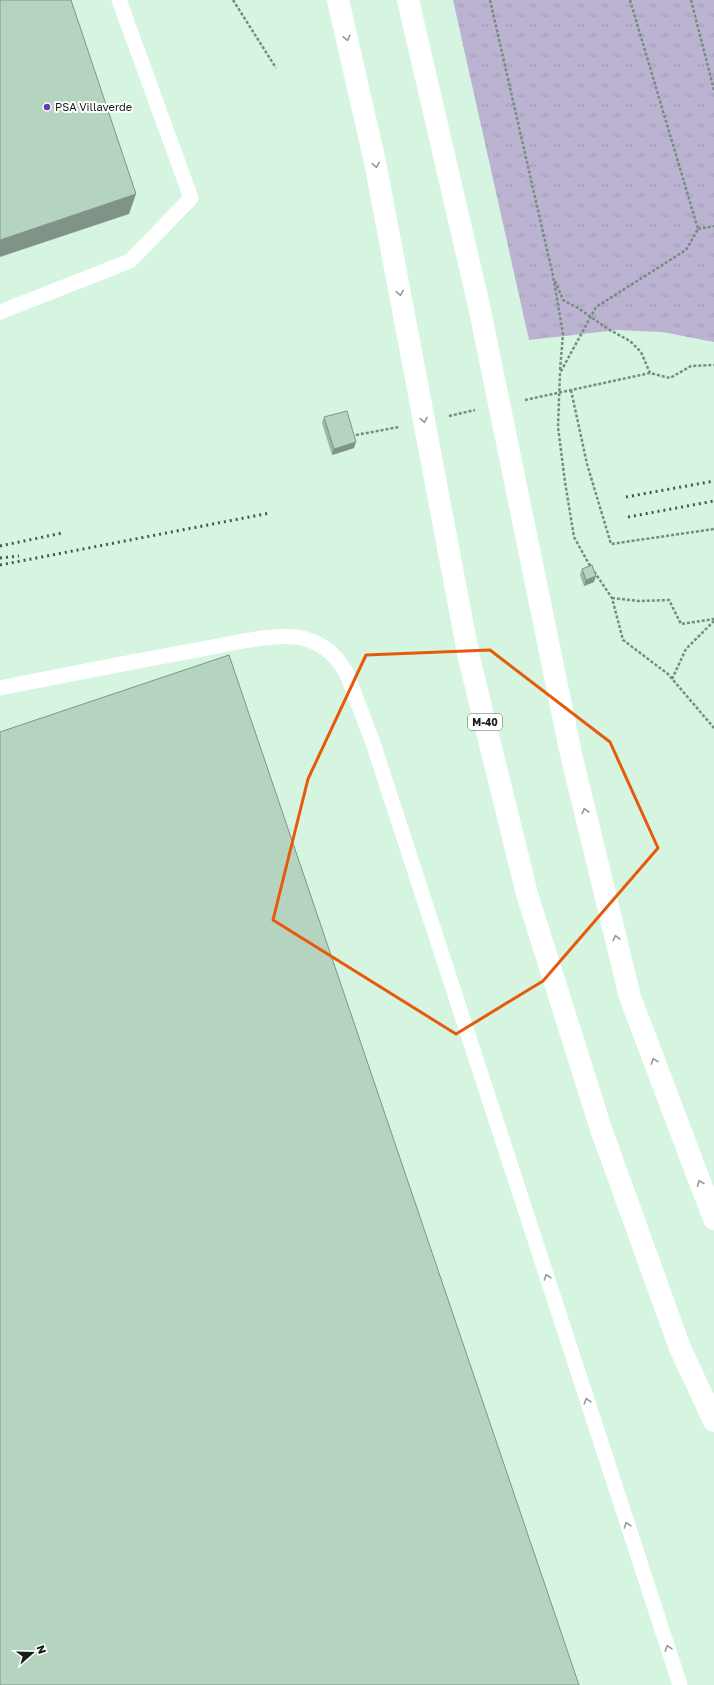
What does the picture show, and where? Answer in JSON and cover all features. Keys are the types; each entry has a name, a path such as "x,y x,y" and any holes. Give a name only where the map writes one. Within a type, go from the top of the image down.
{"highway":[{"name":"M-40","path":"338,0 375,162 469,658 527,894 601,1129 680,1348 714,1421"},
{"path":"408,0 478,306 571,754 630,997 714,1219"}],"lane":[{"path":"0,312 130,261 191,198 119,0"},
{"path":"0,688 250,640 282,637 296,637 320,645 332,653 340,662 346,672 373,744 680,1685"}],"path":[{"path":"233,0 276,68"},
{"path":"490,0 553,276 563,334 558,392 558,427 564,482 574,537 589,564 612,598 623,640 672,679 714,728"},
{"path":"560,373 596,307 686,250 698,229 630,0"},
{"path":"690,0 714,90"},
{"path":"698,229 714,226"},
{"path":"553,276 563,300 630,341 641,352 650,373"},
{"path":"520,401 650,373 670,378 692,366 714,365"},
{"path":"571,390 586,464 611,544 714,529"},
{"path":"442,417 481,409"},
{"path":"356,435 403,426"},
{"path":"612,598 669,600 681,624 714,620"},
{"path":"672,679 686,649 714,620"}],"highlighted area":[{"path":"490,650 610,742 658,848 543,981 456,1034 273,920 308,779 366,655"}],"green space":[{"path":"453,0 714,0 714,342 662,332 617,330 529,340"}],"building":[{"name":"PSA Villaverde","path":"0,0 71,0 136,194 0,240"},
{"path":"347,411 356,442 334,449 324,417"},
{"path":"592,565 596,576 586,580 582,569"},
{"path":"229,655 579,1685 0,1685 0,732"}],"railway":[{"path":"626,497 714,481"},
{"path":"628,517 714,501"},
{"path":"0,565 270,513"},
{"path":"0,546 62,533"},
{"path":"0,558 19,556"}],"place":[{"name":"PSA Villaverde","path":"47,107"}]}
